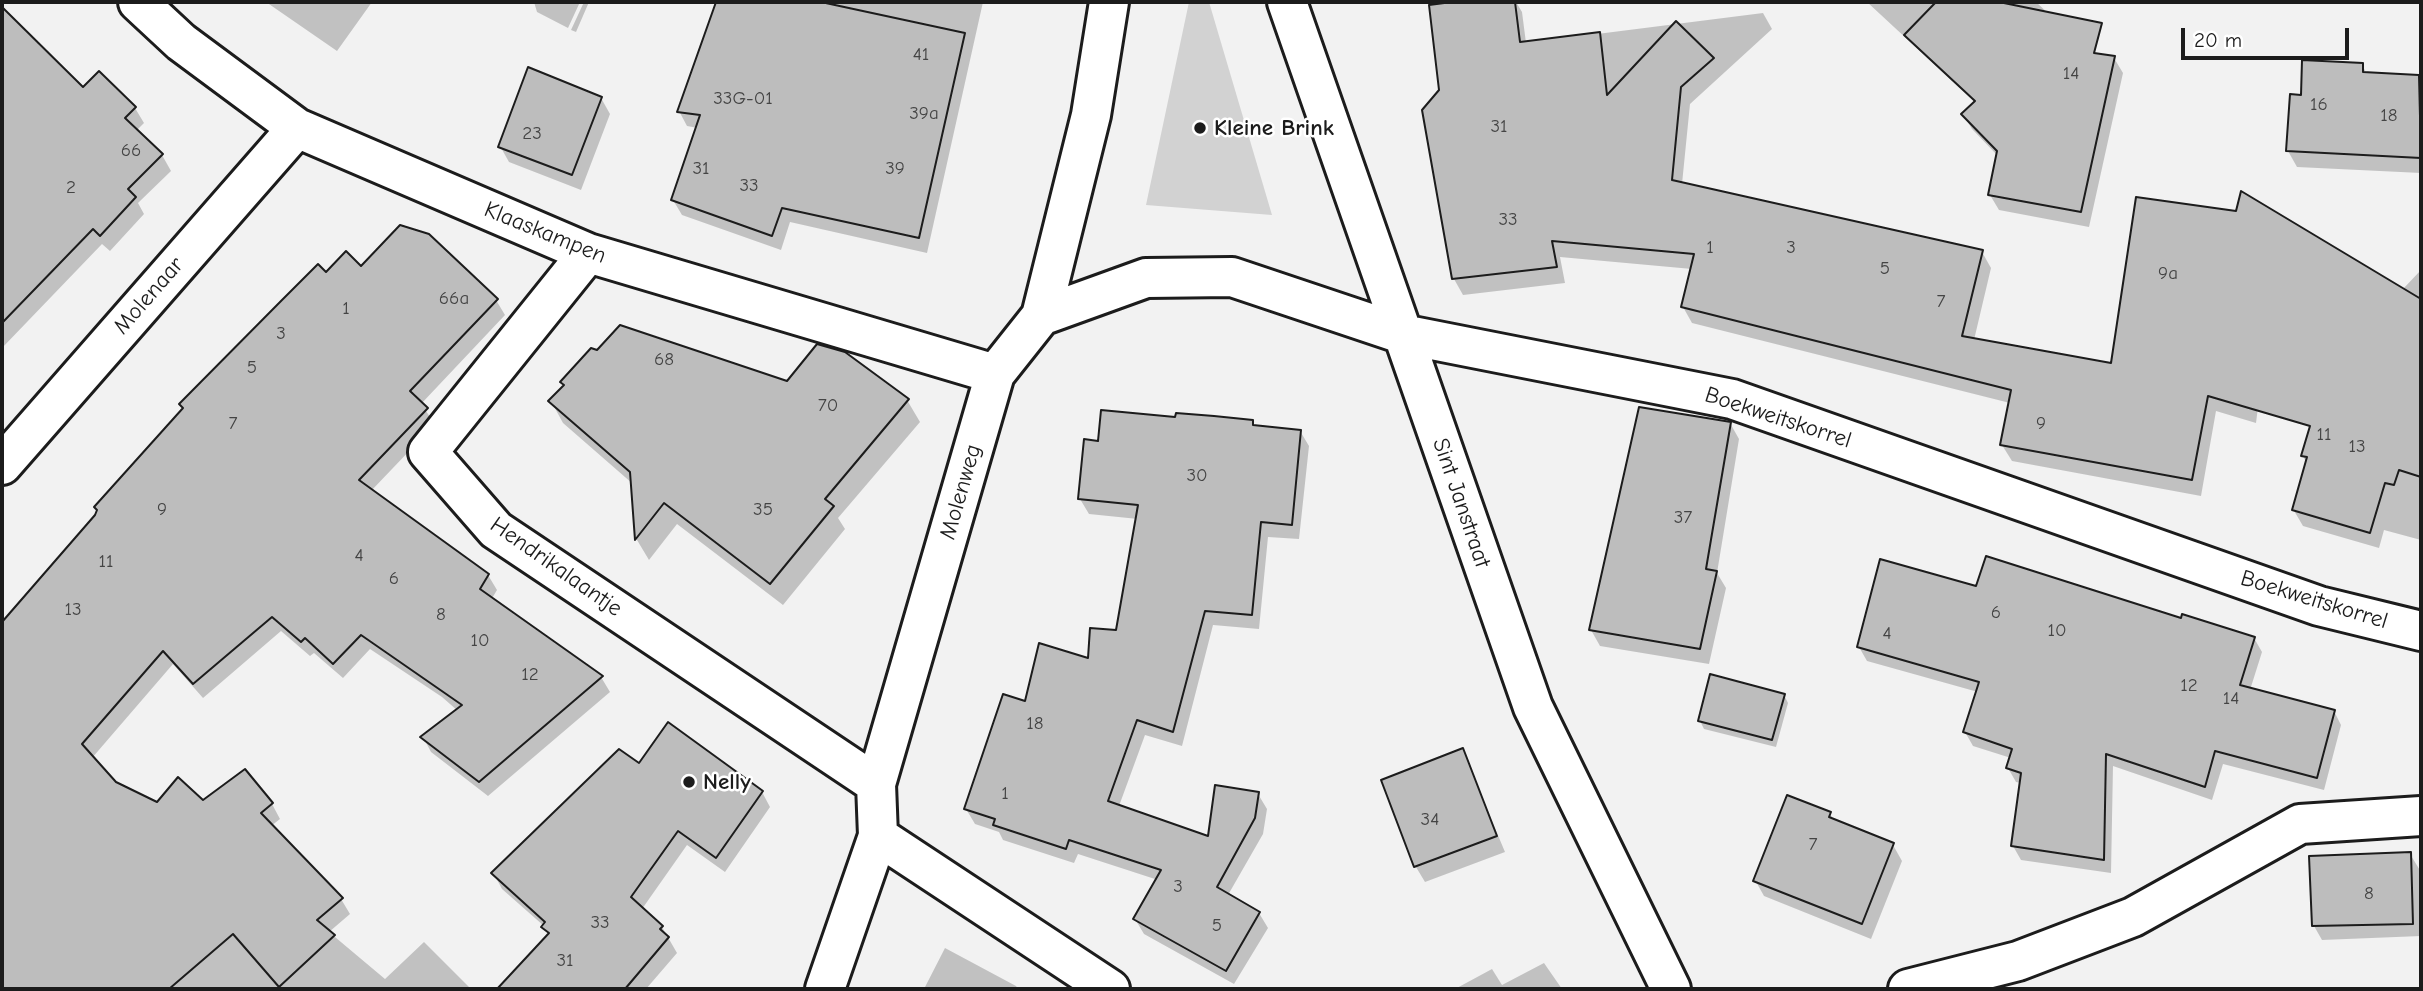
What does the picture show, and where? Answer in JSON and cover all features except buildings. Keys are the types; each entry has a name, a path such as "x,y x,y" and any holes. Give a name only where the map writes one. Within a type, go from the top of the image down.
{"street":[{"name":"Klaaskampen","path":"138,2 181,42 297,128 588,253 995,374"},
{"name":"Molenweg","path":"825,989 878,836 876,784 995,374 1041,316 1091,115 1109,2"},
{"name":"Sint Janstraat","path":"1287,2 1533,707 1671,989"},
{"name":"Molenaar","path":"2,465 297,128"},
{"name":"Hendrikalaantje","path":"588,253 428,452 496,530 876,784"},
{"name":"Boekweitskorrel","path":"1041,316 1146,278 1232,277 1402,334 1732,399 2319,606 2421,631"},
{"path":"1908,989 2018,961 2133,917 2300,824 2421,816"},
{"path":"878,836 1111,989"}],"shaded area":[{"path":"1189,2 1209,2 1272,215 1146,205"}],"place":[{"name":"Kleine Brink","path":"1200,128"},
{"name":"Nelly","path":"689,782"}]}
